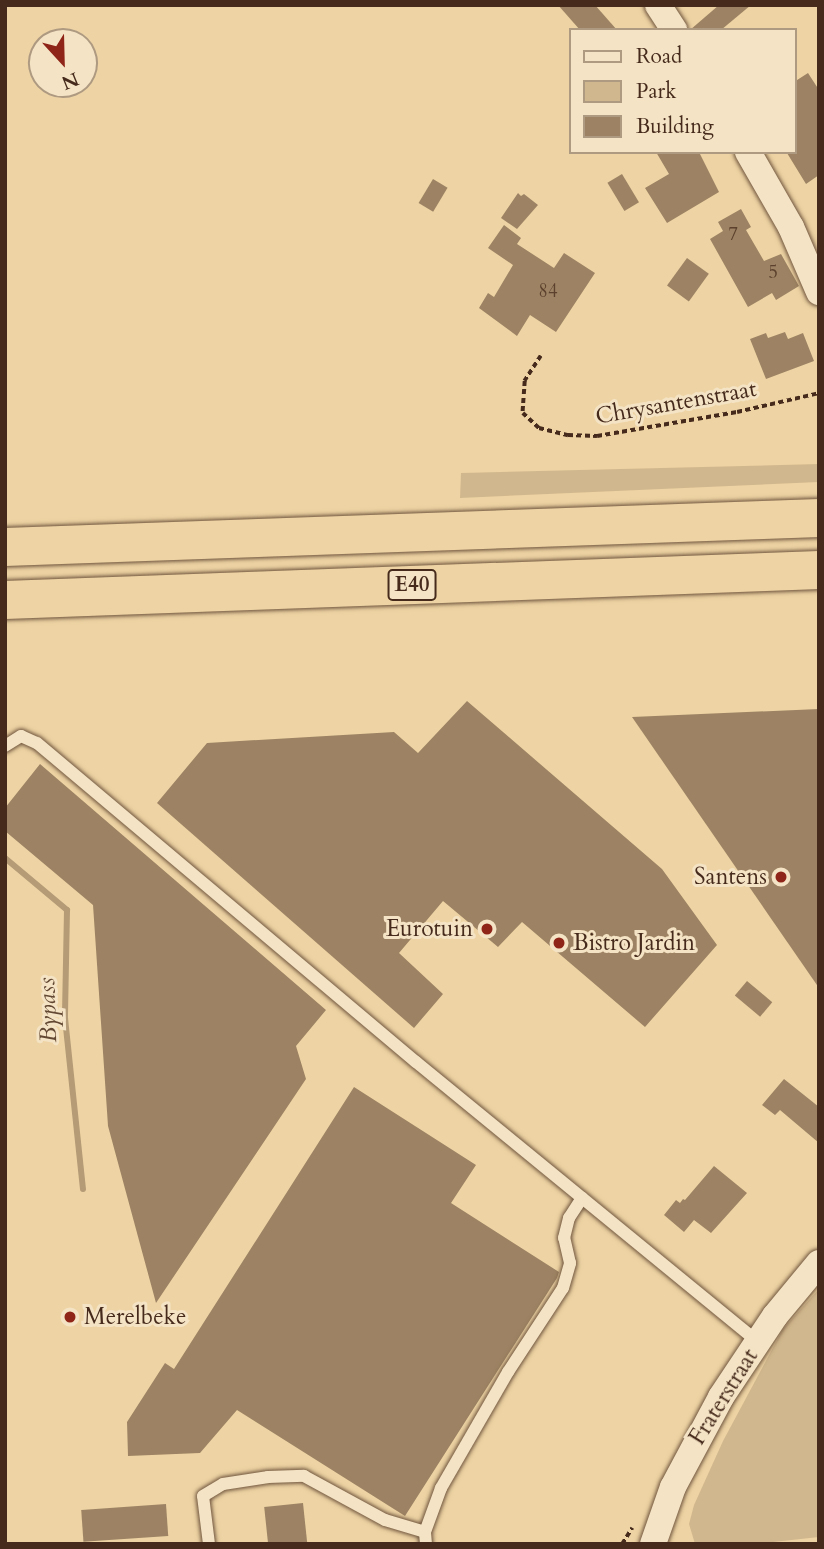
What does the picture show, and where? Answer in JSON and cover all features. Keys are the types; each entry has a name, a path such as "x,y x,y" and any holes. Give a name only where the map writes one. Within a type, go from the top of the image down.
{"highway":[{"name":"E40","path":"5,547 819,518"},
{"name":"E40","path":"5,600 819,570"}],"street":[{"path":"658,5 673,28"},
{"path":"749,154 791,227 819,292"},
{"name":"Fraterstraat","path":"653,1544 671,1493 692,1449 775,1315 819,1263"}],"lane":[{"path":"5,746 21,736 37,743 758,1342"},
{"path":"209,1544 204,1496 223,1483 268,1477 304,1476 385,1520 425,1538 441,1488 508,1372 563,1287 570,1263 565,1238 569,1218 582,1198"}],"path":[{"name":"Chrysantenstraat","path":"541,356 525,381 523,413 540,428 568,435 610,434 737,412 819,393"}],"green space":[{"path":"819,464 819,482 460,498 461,473"},
{"path":"819,1289 819,1537 755,1544 695,1544 689,1524 694,1505 723,1441 783,1329"}],"building":[{"path":"558,5 595,5 615,28 578,28"},
{"path":"719,5 751,5 723,28 692,28"},
{"path":"808,73 819,90 819,175 806,184 788,154 796,154 796,81"},
{"path":"657,154 700,154 719,192 667,223 645,188 669,174"},
{"path":"622,174 639,202 624,211 607,183"},
{"path":"433,179 448,188 433,212 419,203"},
{"path":"518,193 521,196 524,194 538,205 517,229 501,218"},
{"path":"741,209 751,227 746,230 764,261 781,254 799,286 776,300 772,293 748,307 710,239 723,231 718,222"},
{"path":"504,225 521,238 517,244 554,268 564,253 595,273 556,332 530,315 517,336 479,308 488,293 494,297 513,265 488,248"},
{"path":"687,258 709,274 689,301 667,286"},
{"path":"785,332 788,339 803,333 814,361 766,379 750,339 766,333 768,338"},
{"path":"467,701 662,869 717,945 645,1027 522,922 498,947 443,901 399,953 443,994 414,1028 157,803 207,743 394,732 418,753"},
{"name":"Santens","path":"819,709 819,988 632,717"},
{"path":"40,764 326,1010 296,1046 306,1079 156,1303 108,1126 93,905 5,831 5,808"},
{"path":"747,981 772,1002 760,1017 735,996"},
{"path":"784,1079 819,1107 819,1143 780,1110 775,1115 762,1105"},
{"path":"354,1087 476,1165 451,1203 559,1272 557,1278 405,1516 237,1410 200,1453 128,1456 127,1422 165,1363 174,1369"},
{"path":"714,1166 747,1193 711,1233 694,1220 684,1232 664,1215 676,1200 680,1203 685,1200"},
{"path":"303,1503 307,1544 268,1544 264,1507"},
{"path":"166,1504 168,1536 83,1542 81,1510"}],"waterway":[{"name":"Bypass","path":"5,858 67,910 65,1018 83,1189"}],"place":[{"name":"Santens","path":"781,877"},
{"name":"Eurotuin","path":"487,929"},
{"name":"Bistro Jardin","path":"559,943"},
{"name":"Merelbeke","path":"70,1317"}]}
